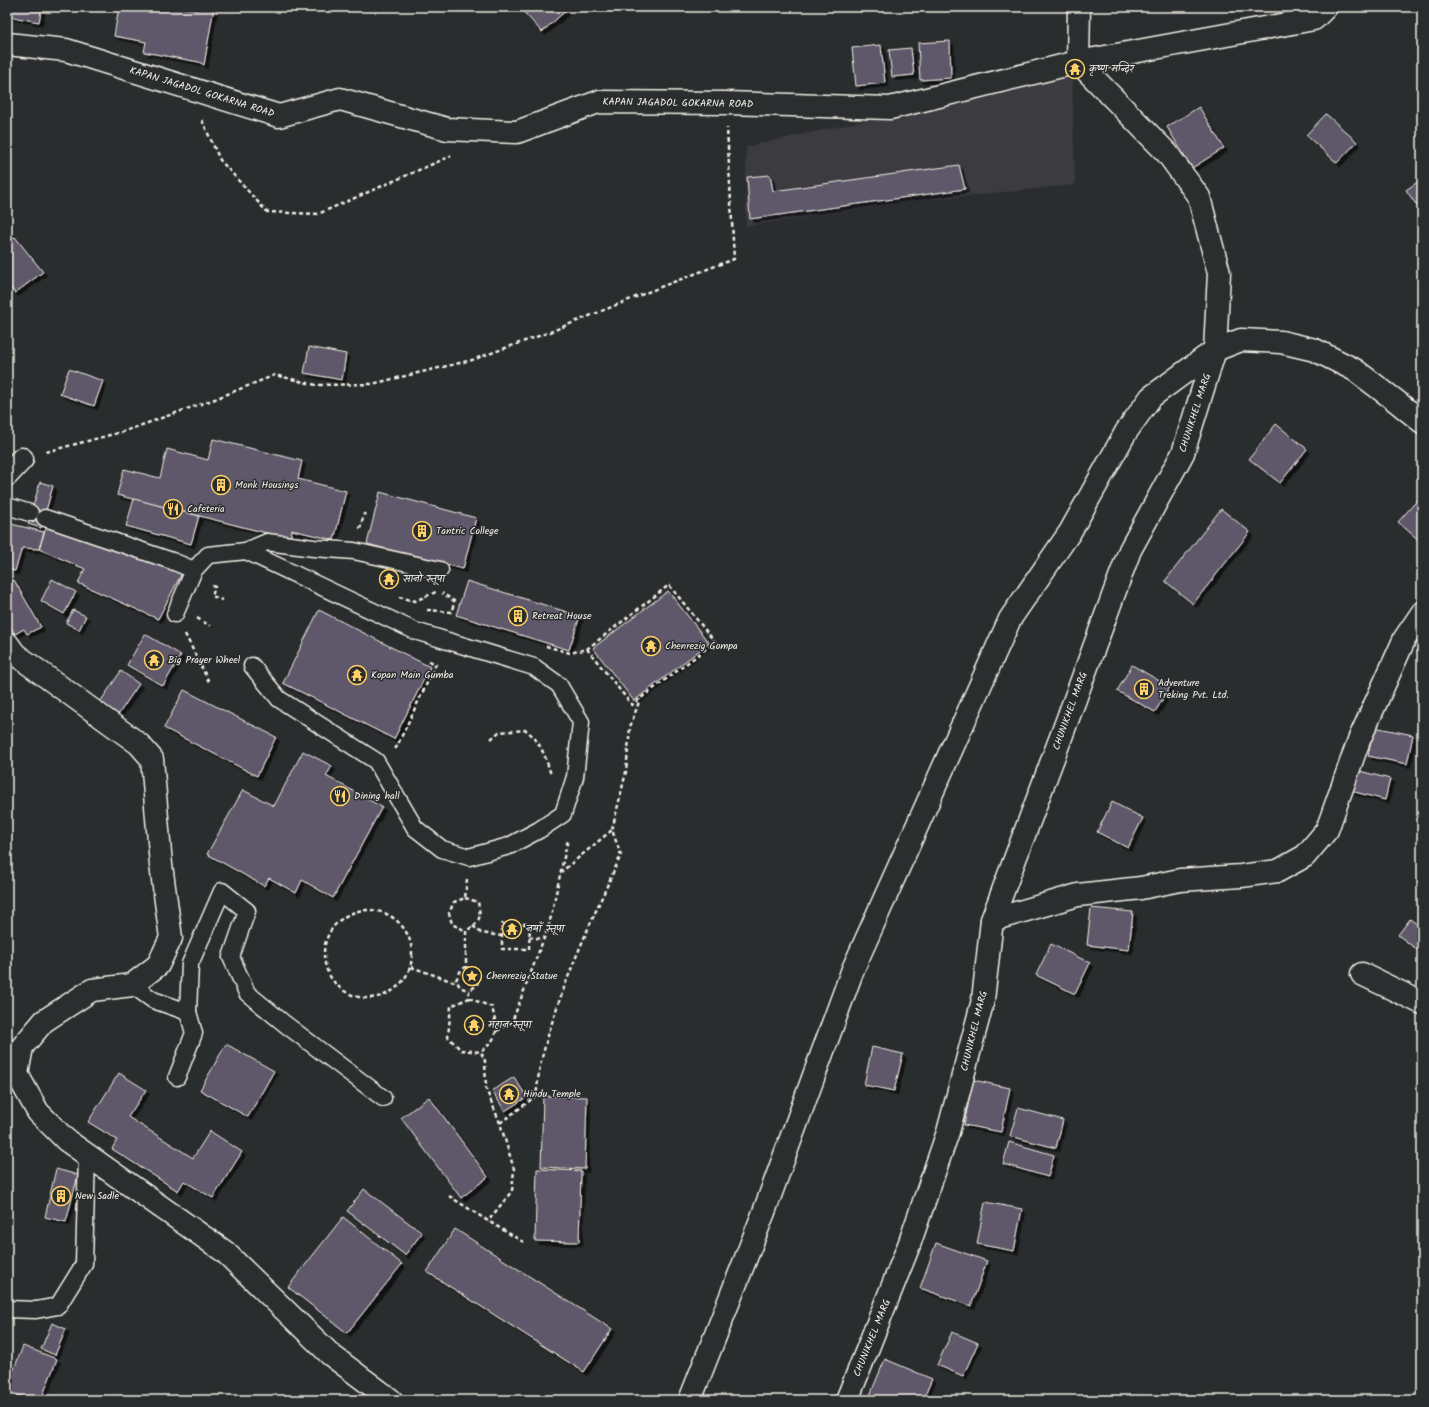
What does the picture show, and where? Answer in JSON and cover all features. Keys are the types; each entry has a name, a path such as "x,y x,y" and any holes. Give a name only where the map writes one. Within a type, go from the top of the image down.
{"street":[{"path":"1078,62 1079,7"},
{"name":"KAPAN JAGADOL GOKARNA ROAD","path":"7,44 66,50 279,116 340,99 447,129 517,132 598,102 890,108 1078,62 1314,19 1326,7"},
{"name":"CHUNIKHEL MARG","path":"847,1400 910,1245 948,1132 983,1000 992,920 1130,550 1183,452 1215,350 1219,273 1199,197 1167,153 1078,62"},
{"path":"690,1400 764,1212 853,969 1010,618 1070,532 1126,432 1151,397 1215,350 1241,340 1281,342 1315,350 1355,370 1422,422"},
{"path":"7,474 15,459"},
{"path":"992,920 1078,896 1141,888 1180,880 1241,876 1278,871 1305,856 1327,830 1359,740 1405,638 1422,613"},
{"path":"7,643 15,654 139,744 152,759 161,865 171,938 158,965 132,985 92,990 44,1021 22,1047 17,1074 38,1112 66,1140 225,1252 331,1355 390,1400"},
{"path":"1362,974 1422,1003"}],"lane":[{"path":"7,506 30,513"},
{"path":"46,518 194,570"},
{"path":"175,614 194,570 208,555 246,551 267,542 354,551 440,570"},
{"path":"246,551 415,631 534,667 559,685 580,722 575,777 563,814 539,830 510,846 469,857 442,849 416,828 376,761 279,699 252,666"},
{"path":"177,1077 194,1033 188,1012 190,964 222,891 247,911 231,957 247,993 285,1024 383,1098"},
{"path":"132,985 153,1000 188,1012"},
{"path":"7,1309 36,1310 58,1306 84,1264 88,1155"}],"path":[{"path":"188,88 220,160 267,212 318,214 457,152"},
{"path":"15,459 126,431 215,399 275,375 316,385 372,384 472,360 550,332 734,259 726,104"},
{"path":"208,583 215,587 212,596 222,600"},
{"path":"540,644 570,653 587,649 669,585 715,642 632,705 587,649"},
{"path":"392,595 415,601 438,591 454,601 452,612 426,610 441,616"},
{"path":"175,614 209,682"},
{"path":"200,620 210,626"},
{"path":"389,744 396,748 436,664 424,658"},
{"path":"500,1123 536,1096 543,1055 570,970 621,855 612,830 626,772 630,726 640,699"},
{"path":"491,739 499,732 514,730 526,730 533,735 545,755 553,782 555,801 563,814 563,825 568,837 549,925 512,1022 497,1031 492,1042 481,1052 461,1050 448,1037 451,1006 469,998 492,1007 497,1031"},
{"path":"560,873 612,830"},
{"path":"465,898 469,857"},
{"path":"465,898 478,902 480,915 477,924 466,931 452,924 450,913 454,902 465,898"},
{"path":"363,911 378,911 390,916 402,925 409,937 412,952 411,967 404,980 393,991 380,997 365,998 350,995 338,986 329,974 325,960 325,947 329,933 338,922 350,914 363,911"},
{"path":"502,924 530,924 529,937 529,949 502,948 502,924"},
{"path":"473,926 481,933 502,936"},
{"path":"466,931 466,967"},
{"path":"529,937 543,939"},
{"path":"411,967 458,983"},
{"path":"466,967 461,970 456,980 460,987 469,991"},
{"path":"466,967 476,972 479,976 477,985 469,991"},
{"path":"469,991 469,998"},
{"path":"481,1052 485,1061 486,1089 500,1123 514,1169 512,1191 488,1221"},
{"path":"449,1196 525,1243"}],"shaded area":[{"path":"1072,74 1075,185 914,201 746,226 746,147"}],"building":[{"path":"7,7 42,7 39,22 7,16"},
{"path":"119,7 181,7 197,10 197,7 214,7 204,65 199,62 144,52 146,42 114,36"},
{"path":"523,7 570,7 542,32 521,9"},
{"path":"950,41 951,78 920,80 918,43"},
{"path":"881,45 885,83 856,86 852,48"},
{"path":"911,48 914,75 892,77 889,50"},
{"path":"1199,107 1224,148 1192,168 1167,127"},
{"path":"1326,114 1357,142 1337,163 1306,135"},
{"path":"959,165 965,189 750,219 747,177 770,175 773,191"},
{"path":"1422,179 1422,213 1406,190"},
{"path":"15,237 43,272 15,293 7,283 7,243"},
{"path":"309,347 346,354 342,380 304,373"},
{"path":"69,369 103,381 94,406 60,394"},
{"path":"1276,424 1307,449 1280,483 1249,459"},
{"name":"Monk Housings","path":"213,439 302,461 298,479 346,491 334,540 292,530 290,539 117,495 124,469 160,478 167,449 208,460"},
{"path":"40,482 53,486 41,528 28,524"},
{"name":"Tantric College","path":"380,492 476,518 463,569 367,544"},
{"path":"1422,495 1422,543 1398,522"},
{"path":"134,499 199,516 191,544 126,526"},
{"path":"1221,509 1250,532 1193,604 1165,581"},
{"path":"7,523 44,532 39,549 22,548 15,571 10,570 7,578"},
{"path":"47,525 182,573 158,619 78,583 85,569 39,549"},
{"path":"52,579 76,592 64,614 41,601"},
{"path":"14,580 41,627 27,634 24,629 15,634 7,620 7,584"},
{"name":"Retreat House","path":"467,581 580,616 569,650 456,615"},
{"name":"Chenrezig Gompa","path":"668,591 709,643 634,701 593,648"},
{"path":"73,610 86,616 79,630 66,623"},
{"name":"Kopan Main Gumba","path":"319,610 430,667 394,739 283,683"},
{"name":"Big Prayer Wheel","path":"145,634 181,655 163,686 127,665"},
{"name":"Adventure Treking Pvt. Ltd.","path":"1132,665 1170,687 1155,712 1117,691"},
{"path":"121,671 139,684 118,715 100,702"},
{"path":"184,690 276,737 257,776 164,728"},
{"path":"1374,727 1413,735 1407,764 1368,756"},
{"path":"303,751 332,766 326,776 382,807 333,898 302,880 296,893 269,878 264,886 207,854 243,790 274,806"},
{"path":"1356,770 1390,779 1385,800 1351,791"},
{"path":"1112,802 1143,818 1128,848 1097,832"},
{"path":"1091,908 1133,912 1129,950 1087,945"},
{"path":"1410,919 1422,928 1421,953 1398,935"},
{"path":"1051,944 1090,963 1075,994 1036,975"},
{"path":"226,1044 274,1071 248,1117 200,1090"},
{"path":"872,1047 903,1054 894,1091 864,1085"},
{"path":"119,1073 146,1090 128,1117 193,1158 210,1131 242,1152 213,1198 184,1181 178,1191 112,1149 117,1140 88,1122"},
{"name":"Hindu Temple","path":"514,1077 527,1097 505,1111 492,1091"},
{"path":"973,1080 1010,1088 1001,1132 964,1125"},
{"path":"543,1096 587,1097 585,1169 541,1167"},
{"path":"429,1097 488,1177 461,1198 401,1118"},
{"path":"1018,1108 1063,1120 1056,1148 1010,1136"},
{"path":"1009,1142 1054,1155 1048,1177 1003,1164"},
{"name":"New Sadle","path":"56,1169 78,1175 66,1222 45,1217"},
{"path":"537,1169 581,1171 579,1242 535,1241"},
{"path":"364,1189 422,1233 405,1255 347,1211"},
{"path":"985,1202 1022,1209 1014,1251 977,1244"},
{"path":"343,1217 402,1264 347,1333 288,1287"},
{"path":"455,1229 612,1329 584,1372 427,1272"},
{"path":"936,1243 987,1261 971,1306 920,1288"},
{"path":"52,1323 66,1329 55,1355 41,1349"},
{"path":"952,1332 978,1343 963,1376 937,1365"},
{"path":"23,1346 57,1359 41,1400 30,1400 7,1391 7,1387"},
{"path":"885,1359 932,1379 923,1400 868,1400"}],"place":[{"name":"कृष्ण मन्दिर","path":"1075,69"},
{"name":"Monk Housings","path":"221,485"},
{"name":"Cafeteria","path":"173,509"},
{"name":"Tantric College","path":"422,531"},
{"name":"सानो स्तूपा","path":"389,579"},
{"name":"Retreat House","path":"518,616"},
{"name":"Chenrezig Gompa","path":"651,646"},
{"name":"Big Prayer Wheel","path":"154,660"},
{"name":"Kopan Main Gumba","path":"357,675"},
{"name":"Adventure Treking Pvt. Ltd.","path":"1144,689"},
{"name":"Dining hall","path":"340,796"},
{"name":"नयाँ स्तूपा","path":"512,929"},
{"name":"Chenrezig Statue","path":"472,976"},
{"name":"महान स्तूपा","path":"474,1025"},
{"name":"Hindu Temple","path":"509,1094"},
{"name":"New Sadle","path":"61,1196"}]}
